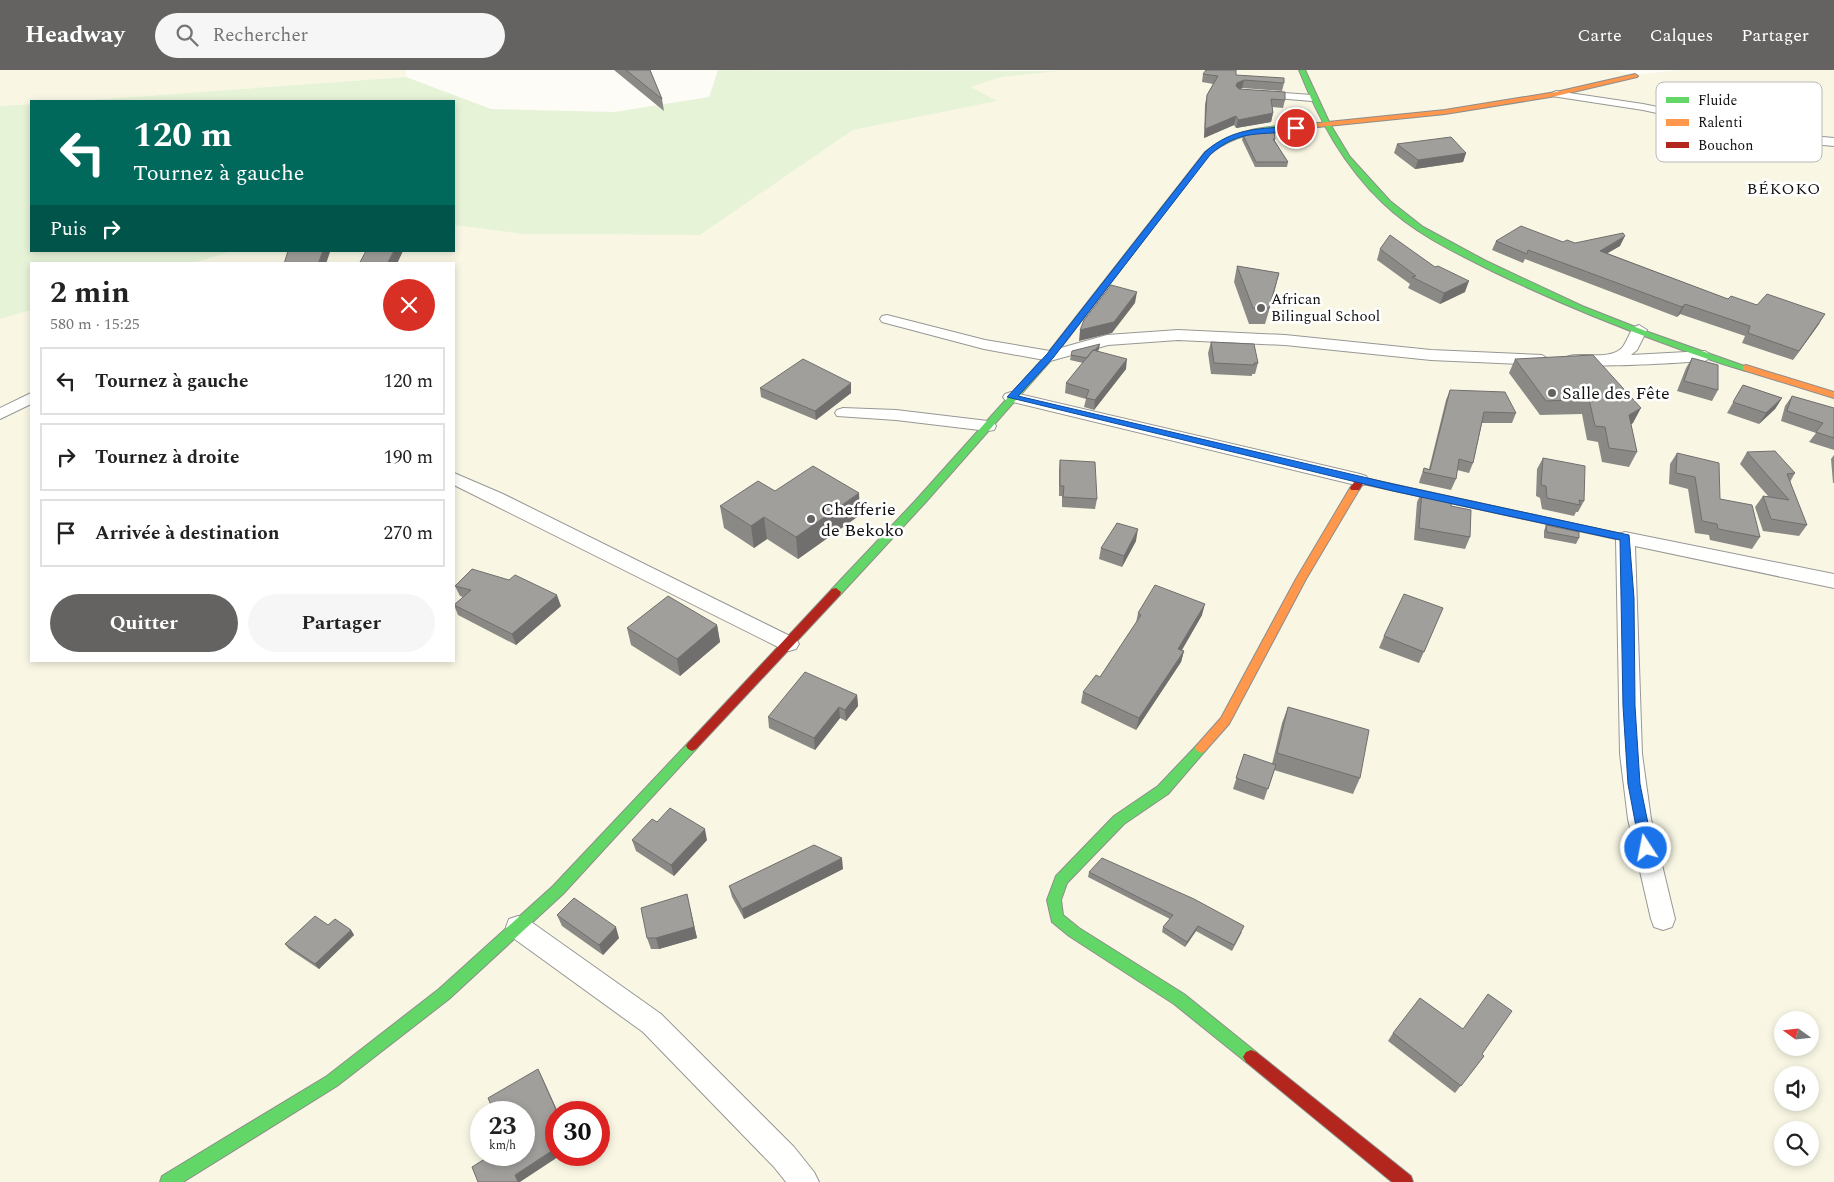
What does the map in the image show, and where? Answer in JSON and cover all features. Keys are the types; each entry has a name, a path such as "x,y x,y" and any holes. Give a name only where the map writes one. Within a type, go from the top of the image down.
{"street":[{"path":"1302,70 1312,98 1326,126 1350,162 1387,204 1444,242 1504,275 1550,296 1705,356 1834,395"},
{"path":"168,1182 332,1081 444,994 558,890 789,644 1050,356 1207,153 1221,141 1239,133 1326,126 1445,112 1556,94 1635,76"},
{"path":"1242,93 1312,98"},
{"path":"1556,94 1656,110"},
{"path":"887,319 984,344 1050,356 1106,340 1178,335 1285,340 1431,356 1503,360 1612,361 1705,356"},
{"path":"1612,361 1629,350 1639,330"},
{"path":"1012,397 1360,480 1625,538 1834,581"},
{"path":"0,414 30,399"},
{"path":"843,413 896,415 988,426"},
{"path":"455,478 512,505 720,612 789,644"},
{"path":"1360,480 1301,579 1225,721 1163,790 1118,820 1061,880 1054,900 1057,918 1074,932 1179,999 1405,1182"},
{"path":"1625,538 1628,598 1629,706 1634,784 1649,864 1663,919"},
{"path":"518,927 652,1023 784,1157 804,1182"}],"shaded area":[{"path":"0,70 405,70 406,77 90,100 30,100 30,104 0,106"},
{"path":"1057,70 1613,70 1633,75 1681,70 1834,70 1834,1182 0,1182 0,319 30,310 30,662 455,662 455,262 197,262 230,252 455,252 455,225 523,234 700,235 853,130 996,101 970,87 1001,77"}],"green space":[{"path":"718,70 1058,71 1001,77 971,87 997,101 853,130 700,235 523,234 455,225 455,100 90,100 406,77 491,109 614,112 709,97"},
{"path":"30,104 30,252 230,252 197,262 30,262 30,310 0,319 0,106"}],"building":[{"path":"626,70 650,70 662,99"},
{"path":"1206,70 1236,70 1236,75 1284,78 1284,83 1244,80 1237,83 1236,86 1239,89 1285,92 1285,100 1271,99 1273,113 1238,120 1236,116 1205,129 1207,95 1218,76 1203,74"},
{"path":"1274,131 1275,139 1273,139 1288,162 1256,162 1243,135"},
{"path":"1451,137 1466,153 1418,160 1397,144"},
{"path":"1521,226 1563,242 1567,240 1575,243 1623,233 1625,236 1600,251 1728,299 1731,296 1757,305 1767,294 1825,314 1799,351 1748,333 1750,326 1685,304 1682,307 1528,250 1527,254 1496,241"},
{"path":"1390,235 1435,267 1438,266 1469,281 1444,293 1412,277 1416,276 1380,249"},
{"path":"288,252 323,252 319,262 285,262"},
{"path":"365,252 393,252 388,262 360,262"},
{"path":"1237,266 1279,273 1269,308 1253,308"},
{"path":"1111,285 1137,292 1114,322 1080,330 1084,320"},
{"path":"1211,342 1254,344 1258,363 1254,363 1254,365 1214,363"},
{"path":"1100,344 1087,358 1071,355 1072,351"},
{"path":"1093,350 1127,359 1095,400 1086,398 1089,390 1066,383"},
{"path":"1593,355 1641,408 1629,415 1637,452 1609,448 1605,427 1595,426 1589,399 1546,401 1515,359"},
{"path":"1692,358 1718,365 1718,390 1684,381"},
{"path":"803,359 851,383 815,411 760,388"},
{"path":"1743,385 1782,398 1766,413 1733,402"},
{"path":"1450,390 1505,392 1516,413 1484,412 1473,463 1459,459 1456,479 1423,472 1424,468 1430,470"},
{"path":"1792,396 1834,408 1834,438 1816,432 1823,423 1787,411"},
{"path":"1775,451 1795,473 1787,474 1807,525 1771,519 1763,496 1789,500 1747,452"},
{"path":"1677,453 1719,463 1720,499 1752,505 1760,537 1718,529 1717,524 1702,521 1695,477 1676,473"},
{"path":"1543,458 1585,466 1584,501 1579,500 1580,505 1547,498 1546,486 1541,485"},
{"path":"1060,460 1095,462 1097,499 1063,497 1064,486 1060,486"},
{"path":"813,466 859,493 796,537 764,517 751,526 720,506 758,481 775,491"},
{"path":"1422,491 1452,498 1451,506 1471,510 1470,537 1419,528"},
{"path":"1117,523 1138,529 1124,556 1101,548"},
{"path":"1546,525 1579,532 1579,538 1547,532"},
{"path":"472,569 509,580 515,575 557,595 512,634 455,606 471,590 455,586"},
{"path":"1155,585 1205,604 1178,649 1184,651 1139,718 1083,692 1096,675 1100,677 1141,615 1138,613"},
{"path":"1404,594 1443,608 1424,652 1384,636"},
{"path":"668,596 717,625 677,659 627,628"},
{"path":"805,672 857,695 845,710 839,707 814,738 768,717"},
{"path":"1288,707 1369,730 1360,778 1277,753"},
{"path":"1244,754 1276,765 1268,789 1236,778"},
{"path":"670,808 705,829 671,865 632,840 652,819 657,822"},
{"path":"814,845 842,858 742,909 729,886"},
{"path":"1102,858 1194,899 1244,926 1234,945 1198,926 1187,942 1163,927 1173,915 1089,872"},
{"path":"687,894 694,927 656,938 647,938 641,908"},
{"path":"574,898 616,927 599,945 557,915"},
{"path":"315,916 328,925 335,919 351,930 315,964 285,944"},
{"path":"1488,994 1512,1011 1482,1054 1484,1056 1461,1086 1393,1033 1420,998 1463,1029"},
{"path":"538,1069 552,1101 545,1101 545,1155 535,1162 535,1101 489,1101 488,1098"},
{"path":"529,1166 515,1175 518,1182 478,1182 472,1167"}],"traffic: fast":[{"path":"1302,70 1318,107 1348,158 1387,203 1420,228 1483,263 1579,308 1678,346 1746,368"},
{"path":"836,592 920,502 1050,356 1207,153 1232,137 1245,133 1273,128 1318,125"},
{"path":"168,1182 332,1081 444,994 558,890 692,746"},
{"path":"1201,748 1163,790 1119,820 1061,880 1054,900 1057,918 1074,932 1179,999 1251,1057"}],"traffic: slow":[{"path":"1318,125 1445,112 1556,94 1635,76"},
{"path":"1746,368 1834,395"},
{"path":"1201,748 1225,721 1301,579 1355,488"}],"traffic: jam":[{"path":"1355,488 1360,480 1625,538"},
{"path":"692,746 836,592"},
{"path":"1251,1057 1405,1182"}],"place":[{"name":"African Bilingual School","path":"1261,308"},
{"name":"Salle des Fête","path":"1552,393"},
{"name":"Chefferie de Bekoko","path":"811,519"}],"district":[{"name":"BÉKOKO","path":"1784,188"}],"route":[{"path":"1296,128 1239,133 1221,141 1207,153 1050,356 1012,397 1393,488 1625,538 1628,598 1629,706 1634,784 1646,848"}]}
